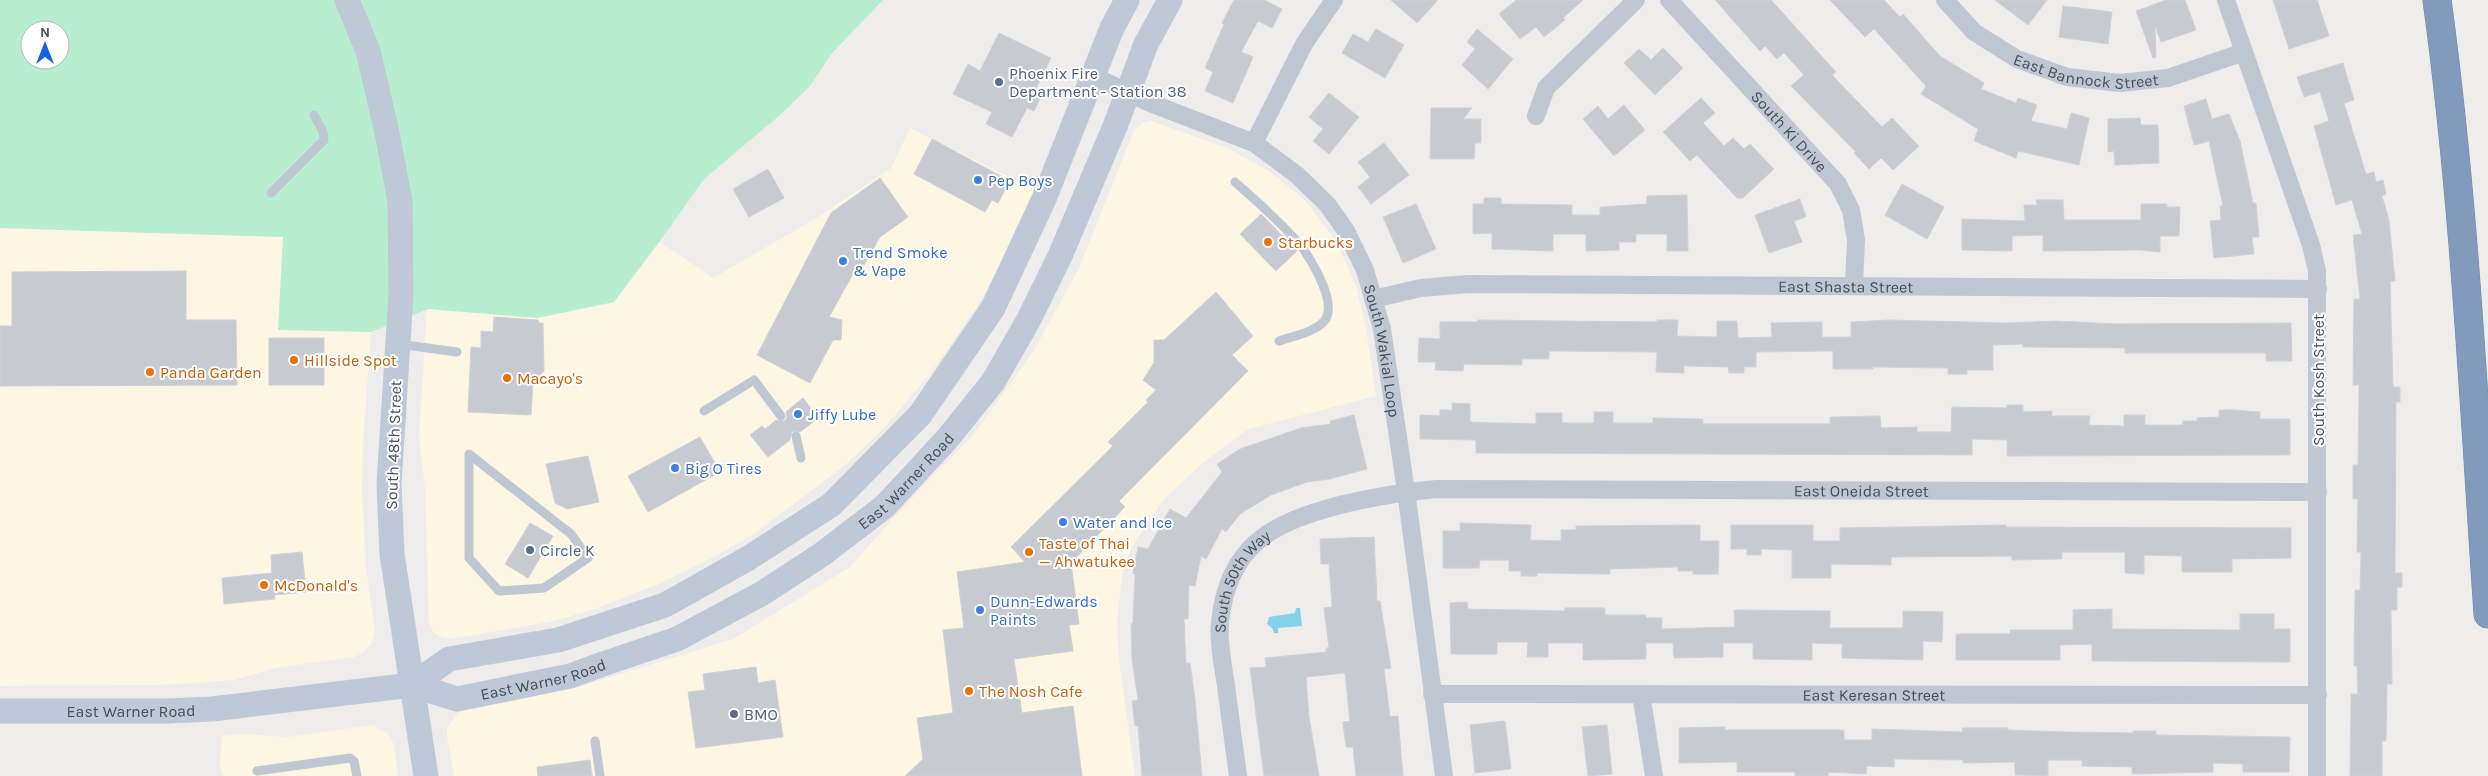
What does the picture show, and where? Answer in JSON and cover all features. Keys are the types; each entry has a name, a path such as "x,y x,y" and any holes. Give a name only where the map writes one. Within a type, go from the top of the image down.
{"highway":[{"path":"2437,0 2454,147 2469,310 2488,614"}],"main road":[{"name":"South 48th Street","path":"347,0 368,51 386,128 400,201 401,294 390,438 389,484 392,554 426,776"},
{"name":"East Warner Road","path":"412,685 449,659 558,640 665,604 747,559 831,505 920,415 993,308 1044,199 1112,28 1127,0"},
{"name":"East Warner Road","path":"0,711 203,709 412,685 457,699 570,676 677,639 761,594 821,555 885,506 948,439 993,382 1046,286 1116,124 1146,44 1170,0"},
{"path":"1011,272 1046,286"}],"street":[{"path":"1254,143 1304,44 1334,0"},
{"path":"1536,116 1546,88 1636,0"},
{"name":"South Ki Drive","path":"1669,0 1838,184 1851,210 1856,240 1854,285"},
{"name":"East Bannock Street","path":"1945,0 1974,32 2017,59 2067,78 2120,83 2168,78 2244,52"},
{"name":"South Kosh Street","path":"2226,0 2311,245 2318,289 2317,776"},
{"name":"South Wakial Loop","path":"1093,76 1127,92 1254,143 1297,175 1327,204 1350,239 1365,270 1382,329 1406,491 1444,776"},
{"name":"East Shasta Street","path":"1373,299 1420,288 1468,284 2318,289"},
{"name":"East Oneida Street","path":"1406,491 1436,489 2318,492"},
{"name":"South 50th Way","path":"1238,776 1222,657 1220,623 1226,589 1240,561 1256,542 1279,525 1310,513 1386,493 1406,491"},
{"name":"East Keresan Street","path":"1432,694 2318,695"},
{"path":"1641,694 1654,776"}],"lane":[{"path":"271,193 324,140 323,132 314,115"},
{"path":"1235,182 1303,248 1322,283 1329,305 1329,313 1324,322 1316,328 1279,340"},
{"path":"398,344 457,352"},
{"path":"704,411 754,380 780,416"},
{"path":"796,436 801,458"},
{"path":"469,454 571,534 588,558 544,588 499,590 469,558 469,454"},
{"path":"595,741 600,776"},
{"path":"257,771 350,758 354,761 357,776"}],"shaded area":[{"path":"1151,121 1225,147 1269,171 1305,200 1337,243 1356,286 1366,328 1376,396 1249,429 1204,462 1163,500 1136,541 1124,563 1117,620 1119,660 1135,776 454,776 447,728 458,712 579,687 733,639 850,567 894,517 974,434 1033,352 1079,268 1134,130 1143,123"},
{"path":"910,128 1034,189 1010,248 977,307 929,375 883,429 844,466 754,534 710,559 656,585 589,611 549,622 451,639 434,633 429,624 425,489 419,437 427,309 537,318 614,302 660,242 713,278 818,217 891,168"},
{"path":"0,228 283,237 278,329 371,332 363,445 362,491 366,567 375,630 372,643 363,653 354,657 275,668 234,680 160,685 0,686"},
{"path":"372,725 387,733 394,744 398,776 223,776 220,766 222,736 243,734 288,737"}],"green space":[{"path":"0,0 883,0 832,53 810,86 779,116 704,179 614,302 537,318 428,309 371,332 278,330 283,237 0,228"}],"water":[{"path":"1296,608 1300,608 1302,626 1278,628 1278,633 1274,633 1273,629 1267,624 1269,617 1295,613"}],"building":[{"path":"1234,0 1264,0 1282,9 1272,28 1258,21 1241,52 1253,57 1233,103 1205,91 1213,72 1205,68 1224,24 1222,23"},
{"path":"1391,0 1438,0 1417,23"},
{"path":"1516,0 1583,0 1563,18 1565,20 1544,37 1536,27 1520,39 1499,14"},
{"path":"1715,0 1771,0 1836,72 1832,75 1882,127 1892,118 1919,146 1893,170 1881,158 1869,169 1854,153 1856,152 1791,86 1804,75 1784,53 1777,59 1765,46 1760,51"},
{"path":"1830,0 1884,0 1900,17 1903,14 1940,56 1984,83 1981,89 2016,103 2018,98 2037,105 2031,121 2067,129 2071,113 2089,118 2079,165 2018,151 2016,158 1974,141 1978,129 1921,94 1926,86 1874,29 1865,37"},
{"path":"1995,0 2047,0 2028,25"},
{"path":"2166,0 2185,0 2196,30 2161,42 2155,25 2156,57 2153,58 2136,11"},
{"path":"2273,0 2317,0 2329,36 2289,49"},
{"path":"2063,6 2112,12 2108,44 2059,37"},
{"path":"1376,29 1404,45 1385,78 1342,53 1353,34 1368,42"},
{"path":"1477,29 1513,59 1488,89 1462,65 1475,49 1467,42"},
{"name":"Phoenix Fire Department - Station 38","path":"999,33 1051,58 1033,95 1040,99 1034,111 1027,108 1012,137 986,124 992,112 953,94 968,64 980,71"},
{"path":"1663,48 1683,68 1655,95 1624,63 1639,49 1651,60"},
{"path":"2343,63 2354,100 2344,103 2366,174 2374,172 2376,182 2383,180 2386,194 2382,196 2389,220 2395,281 2390,281 2393,387 2400,387 2400,402 2396,402 2395,573 2402,573 2402,587 2397,587 2397,610 2391,610 2392,684 2387,684 2386,741 2382,741 2382,776 2350,776 2351,694 2358,694 2357,666 2354,666 2355,590 2360,590 2361,552 2357,552 2358,499 2353,499 2353,465 2358,465 2359,385 2353,385 2354,299 2360,299 2353,235 2362,234 2352,200 2336,205 2314,126 2329,121 2320,92 2304,97 2297,77"},
{"path":"1329,93 1359,117 1329,154 1313,141 1323,129 1309,117"},
{"path":"1701,98 1715,113 1703,123 1724,146 1733,138 1744,149 1750,144 1774,169 1743,198 1737,198 1697,155 1690,161 1663,132"},
{"path":"2206,99 2212,119 2229,114 2240,141 2253,203 2256,203 2259,237 2252,237 2254,254 2214,258 2210,221 2221,220 2220,206 2223,206 2209,141 2194,145 2184,106"},
{"path":"1624,105 1645,130 1614,156 1583,119 1598,106 1608,119"},
{"path":"1431,108 1472,108 1463,119 1481,119 1481,143 1475,143 1474,159 1430,159"},
{"path":"2140,118 2141,125 2158,125 2159,163 2115,165 2114,151 2108,152 2108,119"},
{"path":"932,139 1010,181 998,203 992,200 985,212 914,174"},
{"path":"1384,143 1409,175 1371,204 1358,187 1370,177 1358,162"},
{"path":"768,169 784,198 749,217 733,189"},
{"path":"880,178 908,217 880,237 864,265 859,263 829,317 842,320 841,340 833,340 810,383 757,355 831,213"},
{"path":"1902,184 1944,207 1927,239 1885,215"},
{"path":"1687,195 1688,251 1667,251 1667,234 1636,234 1636,242 1619,242 1619,250 1586,251 1586,234 1553,234 1553,251 1492,249 1492,233 1473,234 1473,204 1484,204 1484,198 1501,198 1501,204 1572,205 1572,215 1600,215 1600,207 1647,204 1647,196"},
{"path":"1800,199 1806,217 1794,221 1802,242 1769,253 1755,215"},
{"path":"2036,200 2063,200 2064,220 2141,220 2141,204 2167,204 2167,207 2180,207 2179,236 2160,236 2160,252 2140,250 2043,251 2043,235 2012,236 2012,251 1962,250 1962,219 2025,221 2024,205 2037,205"},
{"path":"1416,204 1436,249 1403,263 1383,217"},
{"name":"Starbucks","path":"1261,214 1297,251 1276,271 1240,234"},
{"path":"186,271 186,320 236,320 237,385 0,386 0,326 12,326 12,272"},
{"path":"1216,292 1253,336 1232,355 1248,371 1119,501 1125,507 1071,563 1079,624 1069,625 1073,651 1014,659 1022,713 1073,706 1082,776 905,776 923,759 917,718 953,713 943,630 964,628 957,572 1025,562 1011,547 1113,446 1108,442 1148,402 1146,400 1156,390 1143,380 1154,363 1154,340 1164,340"},
{"path":"494,317 538,320 539,323 543,323 544,371 533,382 531,415 468,412 471,347 481,348 481,331 493,332"},
{"path":"1478,320 1657,322 1657,320 1678,320 1677,336 1717,337 1717,321 1737,321 1738,338 1772,337 1771,323 1822,322 1822,337 1851,337 1851,322 1889,320 2007,323 2056,321 2116,324 2291,323 2292,361 2266,361 2266,353 2125,353 2125,348 2023,347 2023,344 1993,345 1993,370 1967,370 1967,374 1948,374 1948,368 1873,367 1873,369 1833,369 1833,351 1756,352 1756,367 1744,367 1744,373 1729,373 1728,367 1684,366 1684,373 1656,372 1657,352 1549,351 1549,359 1522,359 1522,365 1464,364 1463,371 1435,370 1436,362 1418,362 1419,338 1440,339 1440,322 1478,322"},
{"path":"269,338 324,338 324,385 269,385"},
{"path":"803,398 818,418 800,432 792,431 790,440 768,457 750,435 762,426 765,429 776,420 784,421 787,418 786,412"},
{"path":"1452,403 1470,404 1470,422 1536,424 1536,413 1562,413 1562,423 1594,423 1594,412 1613,412 1613,423 1653,423 1653,418 1703,419 1703,424 1830,424 1830,417 1880,416 1881,428 1917,427 1917,432 1951,432 1952,407 2007,408 2007,405 2023,405 2023,412 2052,411 2052,416 2090,416 2089,425 2124,426 2124,415 2145,415 2145,425 2183,425 2183,421 2197,421 2197,418 2219,417 2219,410 2234,410 2260,412 2260,419 2290,419 2290,455 2007,456 2007,440 1972,439 1972,455 1476,453 1476,440 1420,439 1420,415 1440,416 1440,410 1452,410"},
{"path":"1354,415 1367,469 1329,479 1307,482 1271,495 1240,514 1226,532 1222,529 1206,559 1201,556 1195,586 1189,585 1188,619 1184,619 1186,664 1190,663 1202,776 1142,776 1138,726 1135,726 1132,701 1138,700 1132,659 1131,624 1133,623 1135,574 1133,573 1138,547 1148,549 1170,509 1186,518 1222,472 1217,464 1240,449 1301,428 1331,424 1330,421"},
{"path":"700,437 720,472 648,512 628,476"},
{"path":"588,456 599,502 567,509 555,503 546,464"},
{"path":"530,523 553,536 528,578 505,564"},
{"path":"1460,523 1531,525 1530,540 1561,541 1561,530 1576,530 1576,526 1700,525 1700,541 1719,541 1718,574 1693,574 1693,571 1678,571 1678,567 1610,569 1610,574 1537,573 1537,576 1521,576 1521,571 1509,571 1509,560 1480,560 1479,568 1443,568 1443,531 1460,531"},
{"path":"1731,525 1813,525 1813,541 1840,541 1840,528 2006,525 2006,527 2291,528 2291,558 2232,559 2232,572 2182,572 2182,556 2144,555 2144,574 2125,573 2125,552 2062,552 2062,559 2012,560 2012,556 1891,557 1891,565 1831,564 1831,578 1792,578 1792,550 1761,549 1761,555 1747,555 1747,549 1731,549"},
{"path":"1374,537 1377,601 1380,601 1391,668 1384,669 1390,717 1398,716 1403,776 1356,776 1353,747 1346,747 1343,722 1350,721 1345,673 1306,677 1309,717 1319,776 1264,776 1250,668 1266,667 1265,658 1326,652 1326,648 1329,648 1324,608 1332,607 1329,564 1321,564 1320,539"},
{"name":"McDonald's","path":"302,552 306,592 274,595 275,599 224,604 222,578 272,573 271,555"},
{"path":"1467,602 1468,609 1565,611 1565,608 1605,608 1605,615 1646,615 1646,618 1662,618 1662,629 1735,627 1734,610 1830,611 1830,628 1903,628 1903,611 1943,612 1942,642 1923,641 1923,660 1842,658 1842,644 1812,643 1812,660 1753,659 1753,643 1723,643 1723,657 1674,658 1673,643 1646,643 1646,659 1583,660 1583,643 1548,643 1548,657 1527,657 1528,642 1497,642 1497,654 1451,654 1450,603"},
{"path":"2112,609 2112,629 2240,630 2240,614 2274,614 2274,629 2290,629 2290,662 2092,661 2092,644 2060,645 2060,660 1956,660 1956,634 2010,634 2010,630 2073,630 2073,610"},
{"path":"756,667 758,683 775,680 783,737 696,748 688,692 705,690 703,674"},
{"path":"1505,721 1511,769 1475,773 1470,725"},
{"path":"1607,725 1612,774 1588,776 1582,727"},
{"path":"1725,727 1725,730 1844,730 1844,740 1872,740 1872,729 1963,732 1962,728 2008,728 2008,730 2066,732 2133,733 2133,731 2156,731 2156,735 2290,737 2289,772 2243,772 2243,764 2213,763 2213,772 2132,774 2132,767 2082,766 2082,760 2048,760 2048,776 2015,775 2015,762 1963,763 1963,760 1894,759 1894,767 1867,766 1866,774 1828,772 1828,776 1795,776 1795,772 1737,772 1737,762 1679,763 1679,728"},
{"path":"590,760 592,776 538,776 537,767"}],"place":[{"name":"Phoenix Fire Department - Station 38","path":"999,82"},
{"name":"Pep Boys","path":"978,180"},
{"name":"Starbucks","path":"1268,242"},
{"name":"Trend Smoke & Vape","path":"843,261"},
{"name":"Hillside Spot","path":"294,360"},
{"name":"Panda Garden","path":"150,372"},
{"name":"Macayo's","path":"507,378"},
{"name":"Jiffy Lube","path":"798,414"},
{"name":"Big O Tires","path":"675,468"},
{"name":"Water and Ice","path":"1063,522"},
{"name":"Circle K","path":"530,550"},
{"name":"Taste of Thai — Ahwatukee","path":"1029,552"},
{"name":"McDonald's","path":"264,585"},
{"name":"Dunn-Edwards Paints","path":"980,610"},
{"name":"The Nosh Cafe","path":"969,691"},
{"name":"BMO","path":"734,714"}]}
